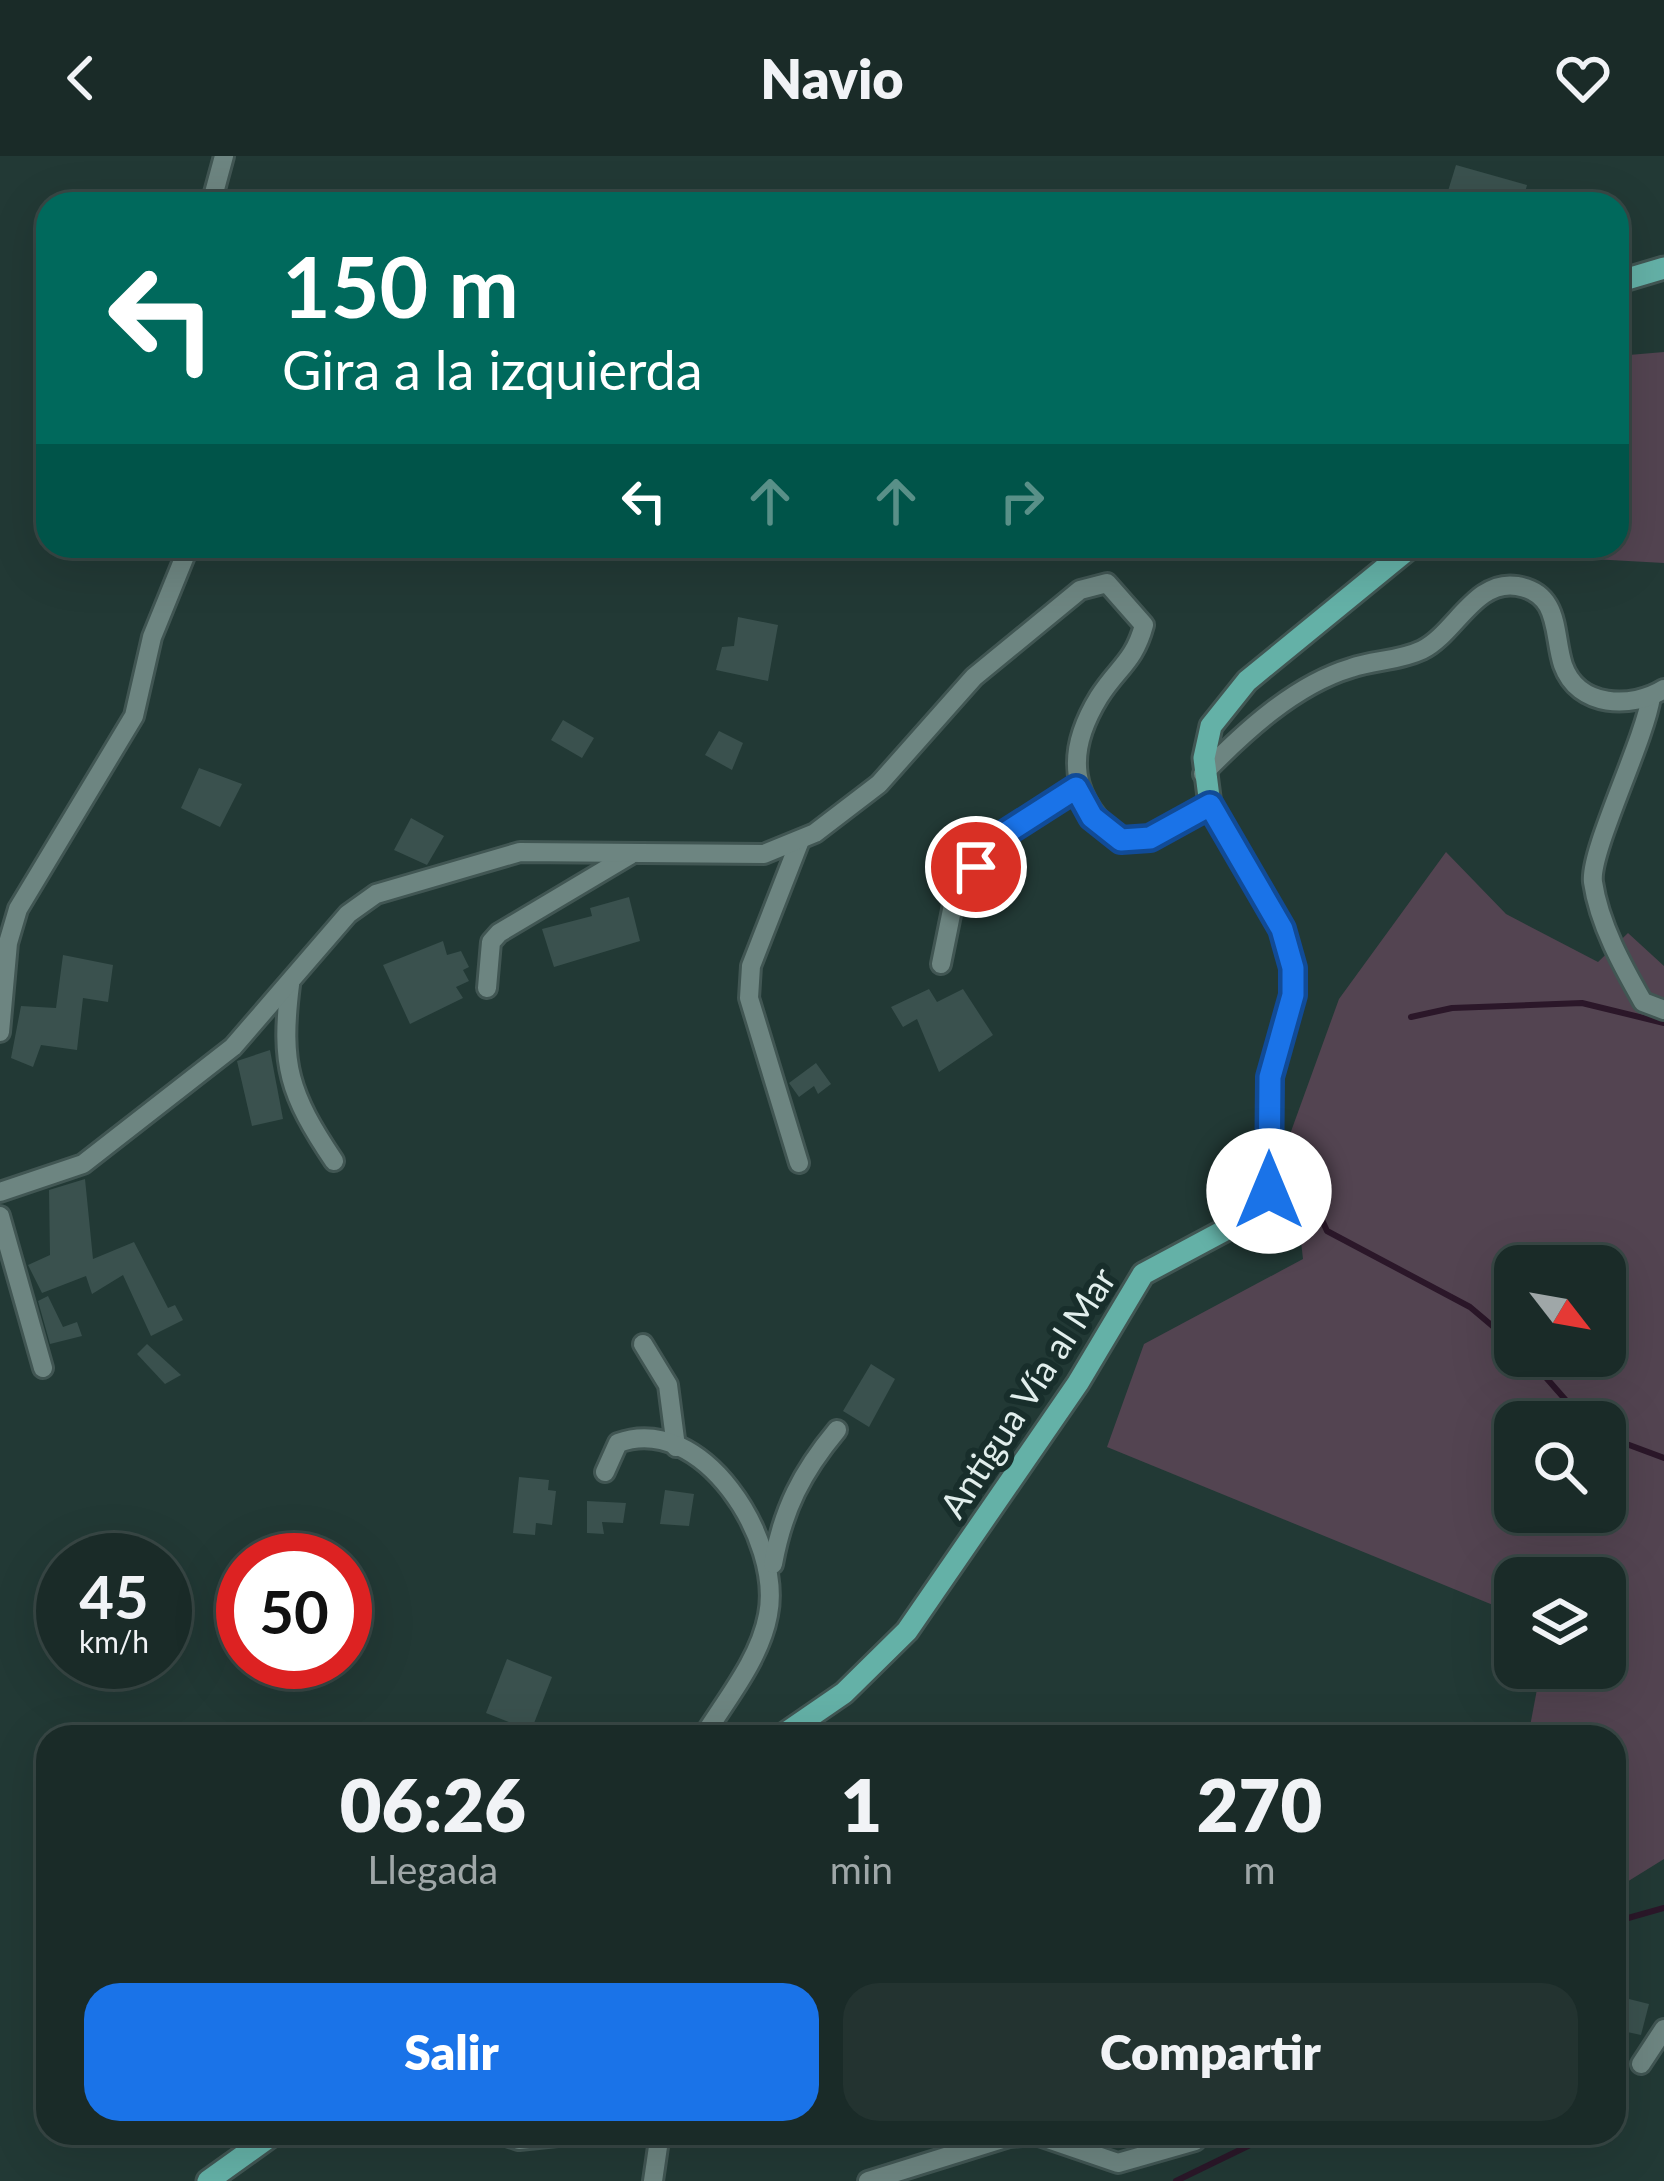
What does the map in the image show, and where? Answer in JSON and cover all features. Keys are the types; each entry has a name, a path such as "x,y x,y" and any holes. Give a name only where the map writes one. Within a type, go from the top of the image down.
{"main road":[{"path":"1629,278 1664,268"},
{"name":"Antigua Vía al Mar","path":"798,1725 844,1693 907,1631 1078,1383 1143,1274 1163,1259 1241,1227 1259,1212 1269,1191 1270,1077 1293,995 1293,968 1282,929 1210,805 1203,774 1211,726 1246,681 1397,558"},
{"path":"208,2181 258,2145"}],"street":[{"path":"215,192 224,156"},
{"path":"0,1032 8,943 19,909 134,716 152,638 184,558"},
{"path":"0,1192 83,1164 233,1047 348,914 376,894 520,852 764,854 799,843 879,784 974,677 1080,590 1107,583 1144,625 1136,655 1099,698 1079,751 1076,788 1092,817 1121,840 1150,838 1210,805"},
{"path":"1203,774 1238,739 1310,686 1351,668 1420,651 1444,637 1473,602 1495,587 1519,586 1543,598 1559,626 1562,664 1574,684 1590,696 1621,704 1658,693"},
{"path":"1658,693 1592,879 1619,959 1643,1002 1664,1010"},
{"path":"941,964 955,896 998,838 1076,788"},
{"path":"799,843 751,966 749,998 799,1163"},
{"path":"487,988 491,941 499,933 634,853"},
{"path":"290,985 283,1046 286,1063 310,1124 334,1161"},
{"path":"0,1216 43,1368"},
{"path":"643,1343 668,1385 676,1447"},
{"path":"710,1725 754,1653 768,1617 771,1574 788,1504 803,1471 837,1430"},
{"path":"605,1472 618,1443 641,1435 676,1447 712,1468 762,1536 771,1574"},
{"path":"1641,2064 1664,2029"},
{"path":"653,2181 658,2145"},
{"path":"868,2181 983,2145"},
{"path":"1065,2145 1118,2163 1181,2145"}],"shaded area":[{"path":"1664,352 1664,563 1574,558 1629,558 1629,355"},
{"path":"1446,852 1506,914 1598,962 1628,933 1664,966 1664,1859 1626,1883 1626,1725 1530,1725 1537,1689 1626,1689 1626,1557 1494,1557 1494,1605 1107,1447 1144,1344 1303,1259 1289,1137 1339,999"}],"building":[{"path":"1456,165 1527,185 1525,192 1448,192"},
{"path":"738,617 778,625 768,681 716,670 722,647 734,646"},
{"path":"563,720 594,738 582,758 551,740"},
{"path":"719,731 743,743 732,770 705,755"},
{"path":"199,768 242,784 220,827 181,808"},
{"path":"411,818 444,836 427,865 394,850"},
{"path":"629,897 640,941 554,967 542,929 592,916 590,908"},
{"path":"443,941 447,955 461,951 469,967 463,970 469,981 456,987 463,998 410,1024 383,965"},
{"path":"63,955 113,965 108,1002 83,998 77,1050 41,1045 33,1067 11,1058 21,1006 56,1008"},
{"path":"929,989 937,1002 963,989 993,1035 939,1072 917,1019 903,1027 891,1007"},
{"path":"270,1050 283,1119 252,1126 237,1061"},
{"path":"816,1063 831,1084 818,1094 814,1086 799,1097 789,1083"},
{"path":"85,1179 93,1259 134,1242 168,1308 175,1305 183,1320 151,1336 123,1275 92,1294 86,1276 42,1293 28,1265 50,1255 49,1190"},
{"path":"48,1296 63,1327 77,1322 82,1336 50,1344 38,1301"},
{"path":"147,1344 181,1375 165,1384 137,1354"},
{"path":"871,1364 895,1379 869,1427 843,1411"},
{"path":"519,1477 549,1480 548,1490 556,1491 552,1525 536,1523 535,1535 513,1533"},
{"path":"665,1490 694,1494 689,1526 660,1524"},
{"path":"587,1501 626,1503 623,1523 602,1522 604,1534 587,1533"},
{"path":"507,1659 552,1677 533,1725 516,1725 486,1713"},
{"path":"1626,1998 1649,2004 1641,2035 1626,2032"}],"waterway":[{"path":"1411,1017 1452,1008 1582,1003 1664,1023"},
{"path":"1322,1220 1327,1231 1470,1307 1494,1327"},
{"path":"1545,1377 1567,1401"},
{"path":"1626,1444 1664,1458"},
{"path":"1626,1919 1664,1908"},
{"path":"1176,2181 1250,2145"}],"route":[{"path":"976,867 998,838 1076,788 1092,817 1121,840 1150,838 1210,805 1282,929 1293,968 1293,995 1270,1077 1269,1191"}]}
